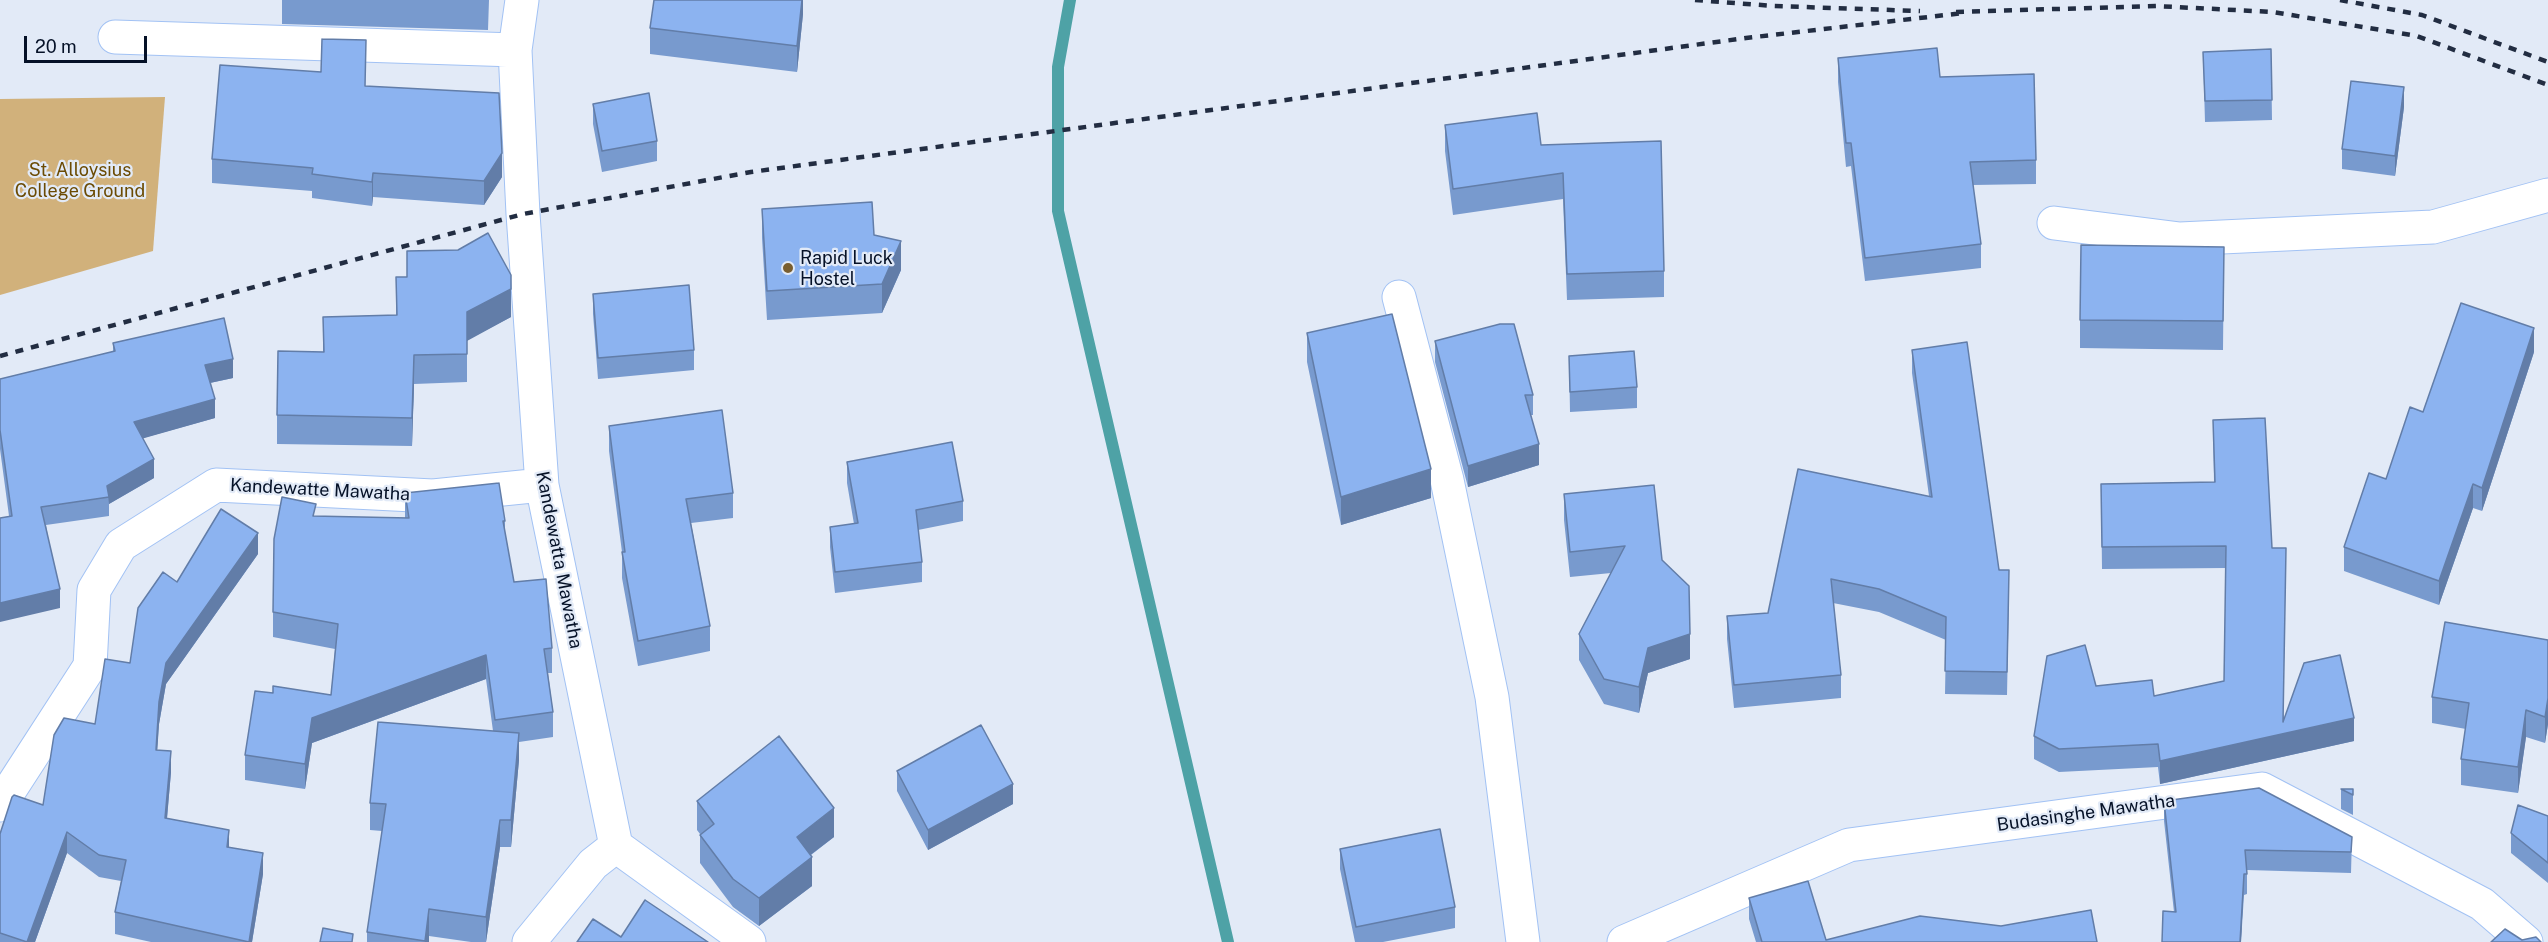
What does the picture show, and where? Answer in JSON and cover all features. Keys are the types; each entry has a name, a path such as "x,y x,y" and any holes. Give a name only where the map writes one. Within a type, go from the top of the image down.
{"street":[{"name":"Kandewatta Mawatha","path":"522,0 515,50 523,214 542,485 616,846"},
{"path":"116,38 515,50"},
{"path":"2054,223 2180,239 2433,227 2548,195"},
{"path":"1399,297 1447,480 1492,697 1523,942"},
{"name":"Kandewatte Mawatha","path":"0,805 90,666 94,590 121,545 216,485 433,496 542,485"},
{"name":"Budasinghe Mawatha","path":"1623,942 1849,845 2262,789 2482,904 2526,942"},
{"path":"529,942 593,864 616,846 749,942"}],"green space":[{"name":"St. Alloysius College Ground","path":"165,97 153,251 0,295 0,99"}],"building":[{"path":"654,0 802,0 797,46 650,28"},
{"path":"322,39 366,40 365,86 499,93 502,153 484,181 373,173 372,182 312,174 313,168 212,159 220,65 321,72"},
{"path":"1937,48 1940,77 2034,74 2036,160 1970,162 1981,244 1865,258 1851,143 1846,143 1838,58"},
{"path":"2271,49 2272,100 2205,101 2203,52"},
{"path":"2351,81 2404,87 2395,156 2342,149"},
{"path":"649,93 657,141 602,151 593,104"},
{"path":"1537,113 1541,145 1661,141 1664,271 1567,274 1563,173 1453,189 1445,125"},
{"path":"872,202 874,235 901,241 882,284 767,291 762,209"},
{"path":"488,233 511,275 511,289 467,312 467,354 414,355 412,418 277,415 278,351 324,352 323,317 397,315 396,277 407,277 407,251 458,250"},
{"path":"2081,245 2224,247 2223,321 2080,320"},
{"path":"689,285 694,350 598,358 593,294"},
{"path":"2461,303 2534,328 2482,488 2473,484 2439,581 2344,547 2369,473 2386,479 2410,407 2423,412"},
{"path":"1392,314 1431,469 1341,497 1307,333"},
{"path":"224,318 233,359 205,365 215,399 134,422 154,459 107,486 109,497 41,507 60,589 0,603 0,518 12,516 0,430 0,379 115,351 113,343"},
{"path":"1500,324 1514,324 1533,395 1525,395 1539,444 1468,466 1435,341"},
{"path":"1967,342 1999,570 2009,570 2007,672 1945,671 1946,617 1879,589 1831,579 1841,675 1734,685 1727,616 1768,613 1798,469 1932,497 1912,350"},
{"path":"1634,351 1637,387 1570,392 1569,356"},
{"path":"722,410 733,493 686,499 710,626 638,641 622,552 625,552 609,426"},
{"path":"2265,418 2272,548 2286,548 2283,722 2304,663 2340,655 2354,718 2160,761 2158,744 2059,749 2034,736 2047,656 2085,645 2096,686 2152,680 2154,696 2224,681 2226,546 2102,547 2101,484 2215,482 2213,420"},
{"path":"952,442 963,501 916,510 922,562 835,572 830,527 858,523 847,462"},
{"path":"499,483 514,582 546,579 552,648 544,649 553,712 495,720 486,655 312,718 305,764 245,755 255,691 273,693 273,686 331,695 338,624 273,612 274,539 282,497 316,504 313,516 409,518 405,493"},
{"path":"1654,485 1662,560 1689,586 1690,634 1648,648 1639,687 1604,679 1579,634 1625,546 1570,552 1564,494"},
{"path":"221,509 258,533 166,663 159,702 156,750 171,751 165,818 229,830 227,847 263,853 249,942 115,912 126,860 99,855 67,832 27,942 0,933 0,834 12,797 14,795 43,805 54,735 64,718 95,724 105,659 130,663 138,608 163,572 177,582"},
{"path":"2445,622 2548,640 2548,698 2545,717 2526,710 2518,767 2461,759 2469,703 2432,697"},
{"path":"378,722 519,733 511,820 500,820 486,917 429,909 425,941 367,932 386,804 370,803"},
{"path":"981,725 1013,784 928,830 897,771"},
{"path":"779,736 834,808 797,837 812,857 759,898 733,879 700,835 714,824 697,801"},
{"path":"2259,788 2352,837 2351,852 2245,850 2247,874 2244,874 2240,942 2162,942 2163,911 2176,912 2164,801"},
{"path":"2341,789 2353,789 2353,795"},
{"path":"2518,805 2548,816 2548,863 2511,833"},
{"path":"1440,829 1455,907 1356,927 1340,849"},
{"path":"1808,881 1826,940 1920,916 2001,926 2091,910 2097,942 1762,942 1749,898"},
{"path":"645,900 708,942 577,942 593,919 621,937"},
{"path":"323,928 353,934 352,942 320,942"},
{"path":"2505,929 2522,940 2536,937 2541,942 2491,942"}],"waterway":[{"path":"1070,0 1058,67 1058,211 1228,942"}],"railway":[{"path":"1695,0 1774,6 1920,11"},
{"path":"2340,0 2422,15 2548,62"},
{"path":"1956,12 2156,6 2273,12 2417,36 2548,85"},
{"path":"0,356 523,214 751,172 1746,38 1963,13"}],"place":[{"name":"Rapid Luck Hostel","path":"788,268"}]}
